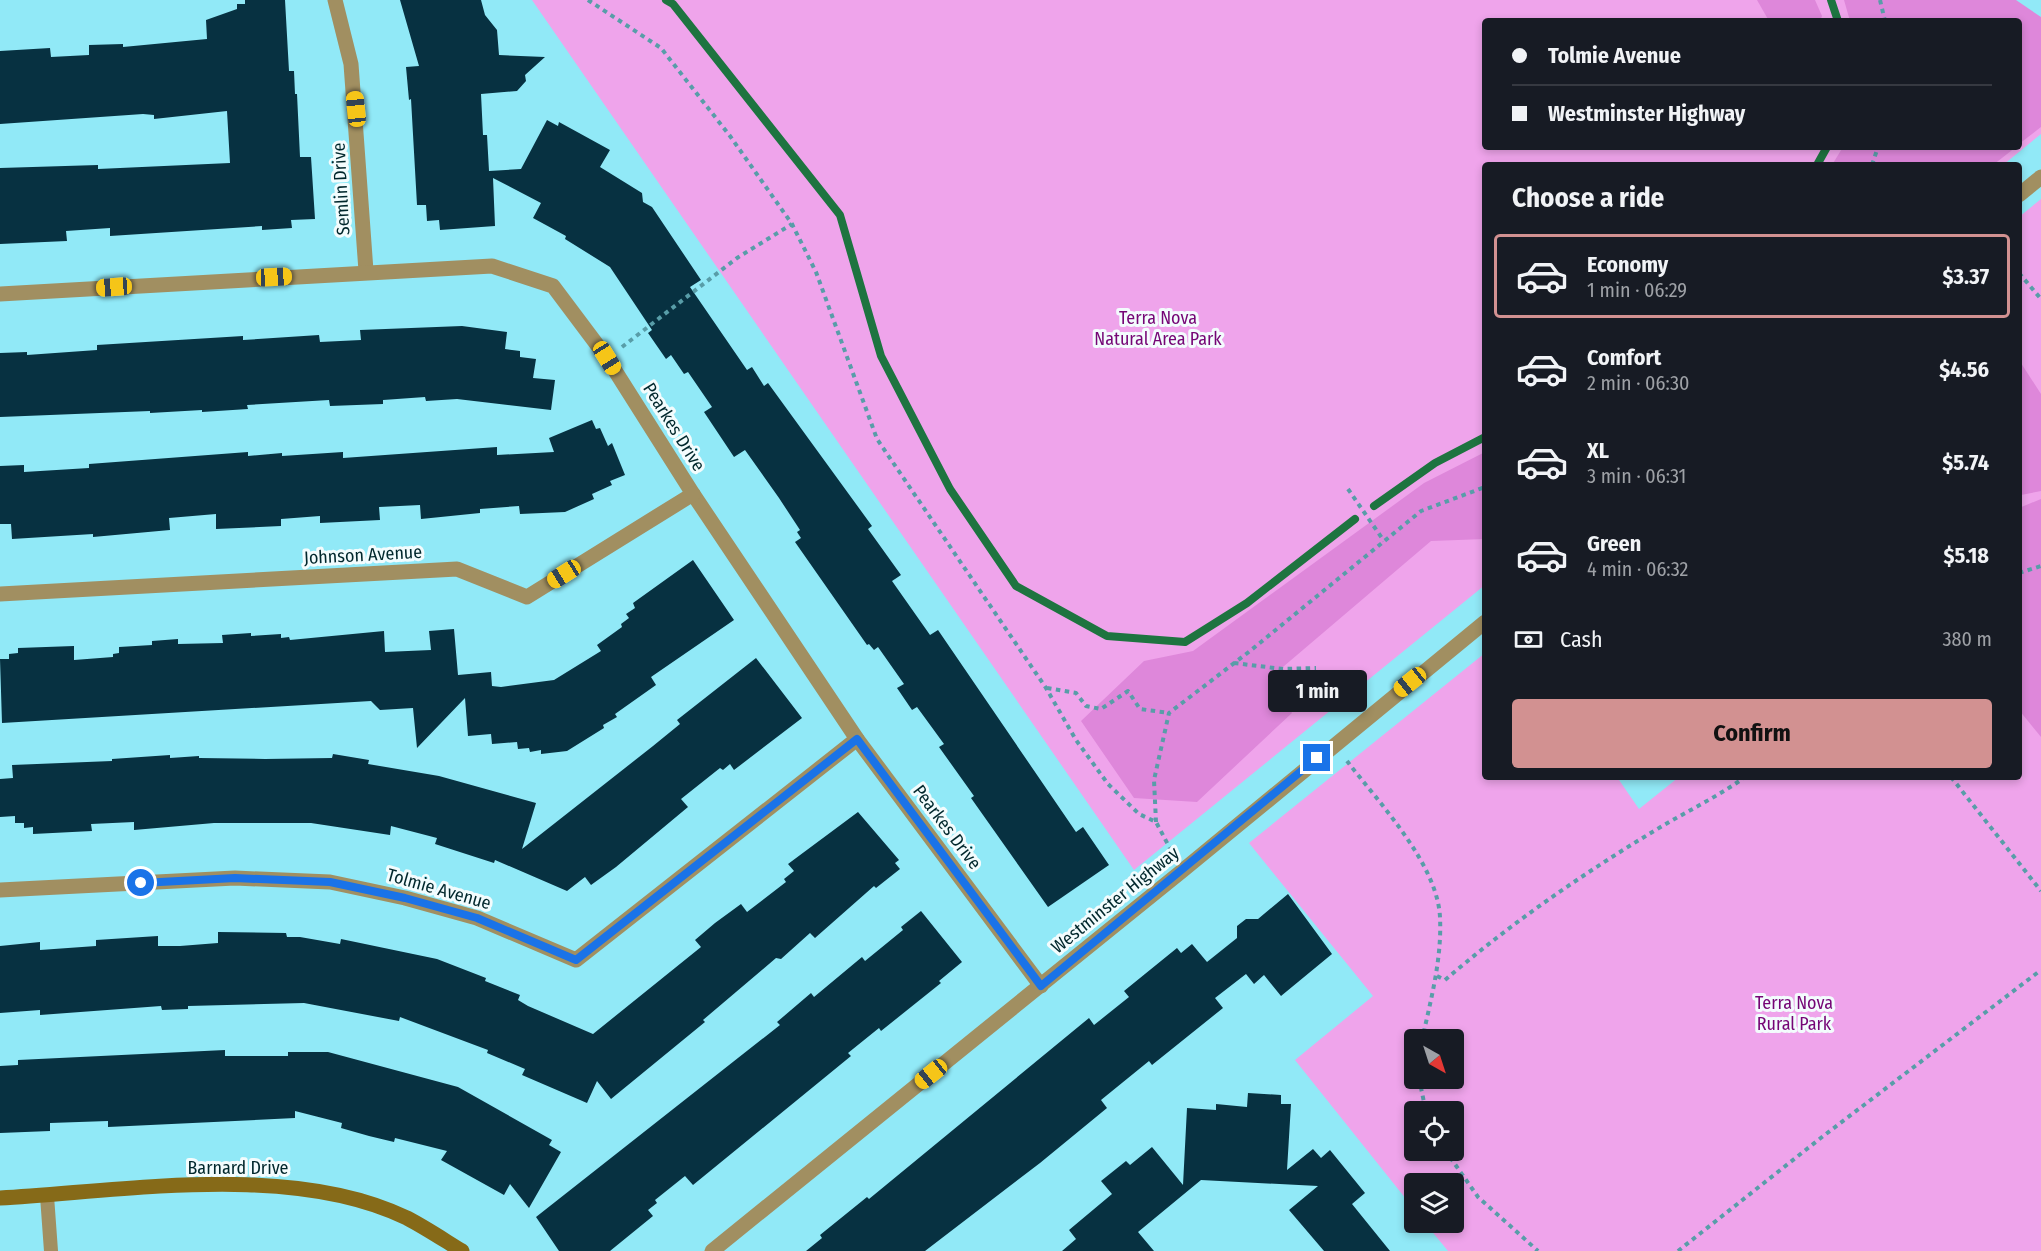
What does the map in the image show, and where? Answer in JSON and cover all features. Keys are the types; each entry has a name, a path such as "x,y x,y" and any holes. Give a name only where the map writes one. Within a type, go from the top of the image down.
{"street":[{"name":"Semlin Drive","path":"335,0 351,64 358,132 366,271"},
{"path":"2022,193 2041,177"},
{"name":"Pearkes Drive","path":"0,294 366,271 492,266 553,286 607,358 693,494 857,739 1041,986"},
{"name":"Johnson Avenue","path":"0,594 457,569 527,597 693,494"},
{"name":"Westminster Highway","path":"712,1251 1041,986 1482,624"},
{"name":"Tolmie Avenue","path":"0,890 235,878 330,882 405,898 477,918 576,960 857,739"},
{"name":"Barnard Drive","path":"0,1198 211,1185 291,1187 365,1203 406,1218 462,1251"}],"lane":[{"path":"47,1196 51,1251"}],"path":[{"path":"588,0 661,48 730,136 792,224 816,272 877,439 1046,688 1076,740 1108,783 1139,814 1156,822"},
{"path":"1880,0 1884,18"},
{"path":"607,358 737,258 792,224"},
{"path":"2022,277 2041,299"},
{"path":"1175,856 1156,822 1154,780 1169,713 1234,663 1420,511 1482,488"},
{"path":"1348,489 1384,541"},
{"path":"2022,572 2041,566"},
{"path":"1234,663 1283,669 1316,668"},
{"path":"1046,688 1076,693 1086,706 1101,709 1128,691 1140,709 1169,713"},
{"path":"1334,744 1396,825 1429,874 1440,915 1437,976 1425,1029"},
{"path":"1437,976 1445,980 1501,932 1654,831 1722,794 1741,780"},
{"path":"1953,780 2041,891"},
{"path":"1677,1251 1946,1041 2041,970"},
{"path":"1453,1161 1478,1197 1538,1251"}],"green space":[{"name":"Terra Nova Natural Area Park","path":"532,0 1968,0 1983,18 1482,18 1482,150 2021,150 2007,162 1482,162 1482,587 1134,870"},
{"name":"Terra Nova Natural Area Park","path":"2022,66 2041,90 2041,134 2022,150"},
{"name":"Terra Nova Rural Park","path":"2041,199 2041,1251 1448,1251 1433,1233 1464,1233 1464,1173 1404,1173 1404,1196 1295,1060 1373,996 1249,843 1482,655 1482,780 1619,780 1639,809 1675,780 2022,780 2022,215"}],"shaded area":[{"path":"1757,0 1815,0 1822,16 1821,18 1767,18"},
{"path":"1844,0 2016,0 2041,17 2041,127 2022,142 2022,18 1849,18"},
{"path":"1841,150 2012,150 1997,162 1834,162"},
{"path":"2022,365 2041,394 2041,491 2022,495"},
{"path":"1482,454 1482,539 1431,541 1270,678 1292,713 1197,802 1134,798 1081,721 1144,661 1193,651 1424,483"},
{"path":"2041,499 2041,737 2022,714 2022,507"}],"building":[{"path":"245,0 285,0 289,71 294,71 295,94 297,94 300,157 311,157 315,219 291,220 292,228 262,230 262,226 110,236 110,228 66,231 67,241 0,244 0,168 98,165 98,169 230,163 227,111 154,119 154,115 143,114 0,124 0,51 50,48 51,57 89,55 89,45 123,44 123,47 207,39 206,20 237,9 237,4 245,4"},
{"path":"400,0 481,0 485,15 497,30 499,55 545,57 525,75 526,81 517,91 481,94 483,135 487,135 489,171 521,169 547,120 558,126 559,122 610,150 600,167 642,193 643,202 652,207 701,280 690,287 747,370 752,367 764,386 768,383 872,526 868,529 901,575 892,581 930,635 938,630 1076,832 1083,827 1109,865 1048,907 971,798 974,796 939,747 944,744 917,707 912,710 897,688 904,684 878,647 874,650 869,644 867,645 795,542 801,538 797,532 800,530 779,498 745,450 734,457 704,412 712,407 688,372 684,374 671,355 666,359 648,333 652,330 610,267 565,239 566,236 533,218 541,203 493,178 495,226 440,230 439,220 427,221 426,205 417,205 411,99 409,100 406,67 419,66"},
{"path":"462,326 507,332 505,349 520,351 520,357 536,359 533,378 555,380 551,410 457,399 426,401 425,397 383,400 383,404 330,406 329,400 247,405 248,409 202,412 202,410 150,413 150,411 0,417 0,353 27,352 27,355 97,350 97,345 243,336 243,340 319,335 320,342 361,340 360,330"},
{"path":"592,420 596,429 600,428 608,446 612,443 625,475 610,481 612,485 592,494 594,499 565,512 520,514 519,506 480,509 480,513 421,519 420,505 379,507 380,520 320,523 320,516 281,519 281,526 216,529 216,514 169,518 170,530 93,537 93,534 12,539 11,524 0,524 0,466 24,465 24,472 89,468 89,464 248,452 248,456 282,453 282,456 343,452 343,458 497,447 497,455 554,452 549,438"},
{"path":"693,560 734,620 651,677 656,685 615,714 617,717 603,725 604,728 567,751 541,754 541,750 530,752 529,748 518,749 517,742 492,744 491,734 468,736 465,698 417,748 413,708 380,710 371,701 2,723 0,659 9,659 9,654 18,653 18,648 74,646 74,660 113,657 113,654 119,653 119,647 152,645 152,641 178,639 178,644 223,643 222,635 281,634 281,638 289,637 290,640 384,631 385,652 431,650 429,631 454,629 458,675 491,672 492,686 501,687 554,680 601,651 597,645 622,627 621,624 629,618 626,614 635,608 633,603"},
{"path":"756,658 802,718 734,770 730,764 723,770 720,768 681,799 688,807 616,867 591,885 585,877 567,891 495,860 494,863 435,844 437,838 391,826 390,835 311,823 214,823 134,830 134,822 91,824 92,831 33,834 33,827 24,828 24,823 15,823 15,816 0,817 0,779 13,778 12,765 112,761 112,759 170,755 170,758 199,756 199,758 265,759 332,758 333,754 369,760 368,764 439,776 536,803 522,849 680,724 677,720"},
{"path":"858,812 899,860 895,863 900,869 876,888 874,886 815,938 810,933 781,959 776,958 703,1020 705,1022 611,1099 597,1081 587,1103 522,1075 525,1069 487,1053 488,1050 400,1017 399,1021 304,1003 188,1006 188,1009 162,1010 161,1006 40,1015 40,1010 0,1013 0,946 40,942 40,950 96,946 96,940 158,936 158,946 180,946 218,943 218,932 286,933 287,937 340,944 341,939 437,959 486,978 485,981 520,995 518,1000 528,1006 593,1034 701,947 695,940 715,923 741,904 747,912 786,882 784,879 794,871 788,864"},
{"path":"1288,894 1332,954 1281,996 1264,975 1254,984 1246,974 1215,998 1223,1008 1152,1065 1149,1061 1101,1100 1107,1108 1040,1163 925,1251 806,1251 822,1238 820,1235 867,1197 869,1199 1089,1018 1094,1025 1129,997 1124,991 1177,948 1181,953 1192,944 1207,962 1237,938 1237,926 1246,919 1258,919"},
{"path":"921,911 962,962 939,981 941,983 881,1031 879,1028 848,1053 851,1056 693,1185 685,1176 655,1200 657,1203 648,1210 653,1216 610,1251 559,1251 536,1217 780,1025 777,1022 811,993 814,997 862,957 865,961 903,930 901,927"},
{"path":"225,1050 225,1056 288,1056 288,1052 328,1052 458,1087 552,1140 549,1145 561,1152 529,1208 510,1184 504,1195 441,1160 447,1151 395,1138 394,1142 369,1136 341,1128 342,1123 295,1111 295,1118 108,1127 108,1121 50,1123 50,1131 0,1133 0,1066 18,1065 18,1060"},
{"path":"1248,1093 1281,1095 1281,1104 1291,1104 1287,1170 1313,1149 1321,1158 1330,1150 1365,1193 1352,1204 1390,1251 1324,1251 1289,1210 1318,1186 1201,1180 1138,1232 1154,1251 1062,1251 1076,1239 1069,1230 1112,1194 1101,1181 1126,1161 1130,1165 1152,1147 1183,1185 1187,1108 1216,1110 1216,1104 1247,1107"}],"waterway":[{"path":"666,0 673,4 840,215 881,356 950,489 1016,586 1107,636 1185,642 1247,603 1355,519"},
{"path":"1831,0 1837,18"},
{"path":"1819,162 1825,150"},
{"path":"1374,506 1435,463 1482,439"}],"route":[{"path":"141,883 235,878 330,882 405,898 477,918 576,960 857,739 1041,986 1317,758"}]}
